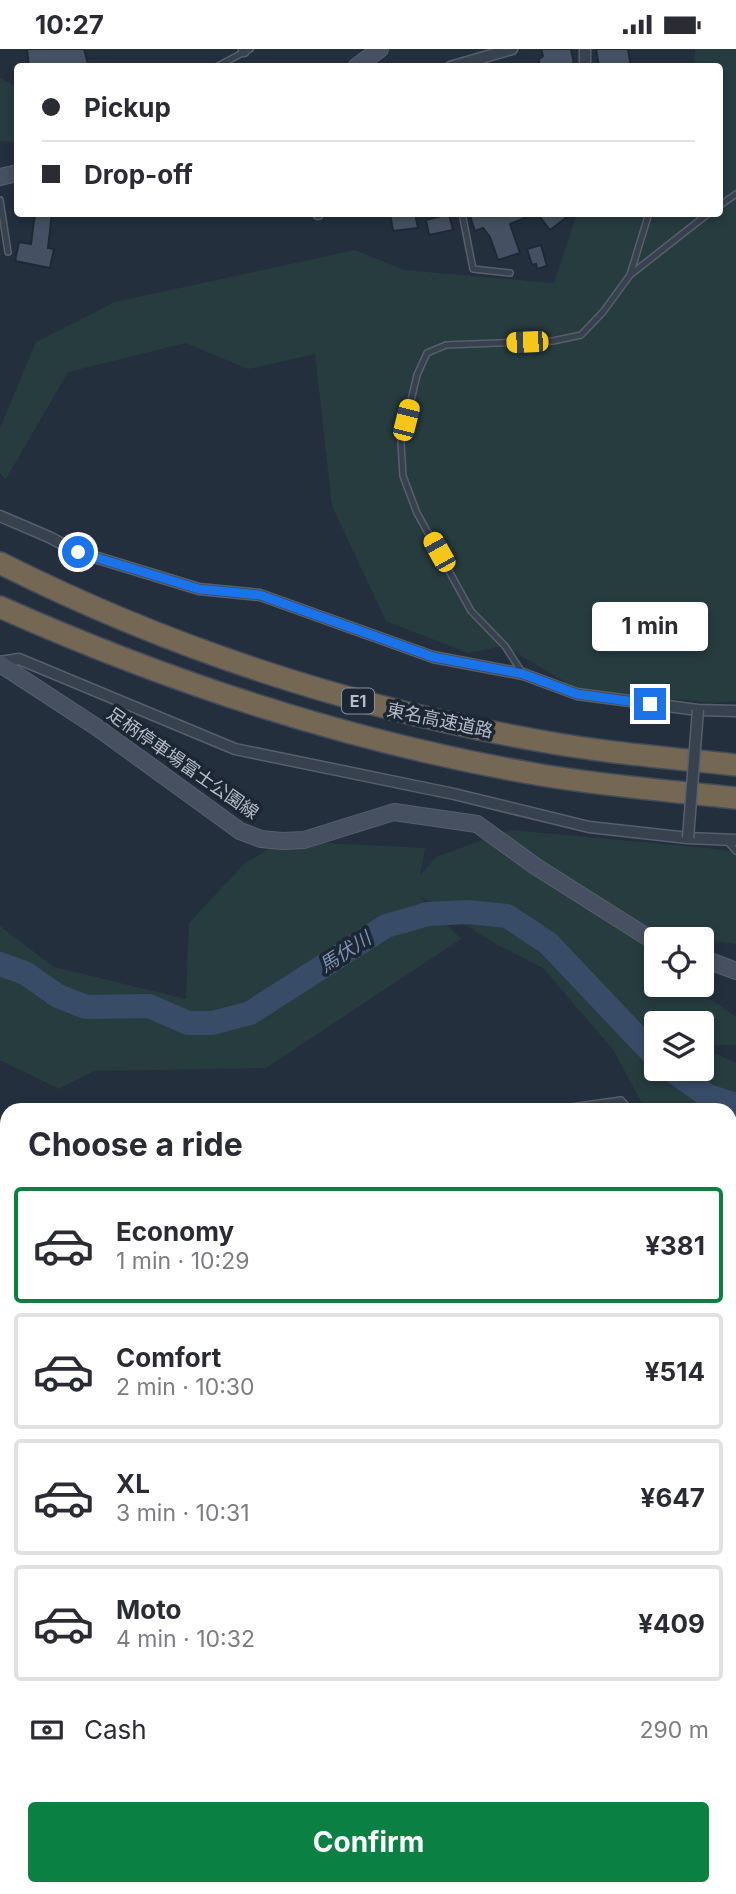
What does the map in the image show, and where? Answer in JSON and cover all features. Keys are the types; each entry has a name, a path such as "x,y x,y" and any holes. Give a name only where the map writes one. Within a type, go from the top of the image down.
{"highway":[{"name":"東名高速道路","path":"0,563 97,610 170,639 282,678 369,704 544,742 736,765"},
{"name":"東名高速道路","path":"0,607 87,645 170,676 257,706 354,734 452,758 542,775 736,798"}],"main road":[{"path":"361,63 380,49"},
{"name":"足柄停車場富士公園線","path":"0,663 98,728 240,831 261,839 304,840 394,812 477,824 535,866 644,935"},
{"path":"714,963 736,971"}],"street":[{"path":"464,63 512,49"},
{"path":"0,516 78,552 123,567 199,589 260,595 433,657 523,674 577,694 698,710 736,711"},
{"path":"0,663 19,659 235,749 454,795 589,827 731,840"},
{"path":"688,838 698,710"}],"lane":[{"path":"223,63 246,50"},
{"path":"0,200 8,252"},
{"path":"463,217 473,269 510,273"},
{"path":"631,275 648,217"},
{"path":"523,674 505,646 471,611 417,513 403,477 401,443 417,375 427,353 446,345 553,341 581,335 603,312 631,275 704,217"},
{"path":"731,840 736,851"},
{"path":"599,1103 621,1100 624,1103"}],"green space":[{"path":"695,49 736,49 736,701 714,703 577,689 505,646 468,653 386,621 332,506 315,354 248,369 186,343 68,372 6,479 0,474 0,428 36,342 115,302 355,250 404,270 554,283 576,217 723,217 723,63 694,63"},
{"path":"0,78 14,85 14,143 0,141"},
{"path":"511,830 736,852 736,944 714,941 714,927 644,927 644,997 707,997 736,1017 736,1045 714,1045 714,1011 644,1011 644,1081 714,1081 714,1053 736,1063 736,1103 642,1103 614,1051 543,968 494,943 419,896 461,939 266,1068 94,1071 59,1089 0,1060 0,926 54,967 186,999 189,923 244,864 282,841 425,848 420,875 436,857"}],"building":[{"path":"27,49 84,49 88,63 29,63"},
{"path":"541,49 571,49 574,63 539,63 543,56"},
{"path":"596,49 628,49 630,63 598,63"},
{"path":"34,217 52,217 48,248 54,249 50,268 15,261 19,242 31,244"},
{"path":"391,217 416,217 418,228 393,231"},
{"path":"450,217 453,230 429,235 426,220"},
{"path":"470,217 527,217 510,224 520,253 498,260 490,237 483,228 475,231"},
{"path":"540,217 567,217 550,230"},
{"path":"541,245 547,266 537,269 536,264 532,265 527,249"}],"waterway":[{"name":"馬伏川","path":"0,964 25,973 58,996 86,1007 149,1006 188,1023 212,1023 250,1013 386,926 428,914 468,912 507,916 548,943 644,1044"},
{"name":"馬伏川","path":"687,1081 708,1096 730,1103"}],"route":[{"path":"78,552 199,589 260,595 433,657 523,674 577,694 650,704"}]}
